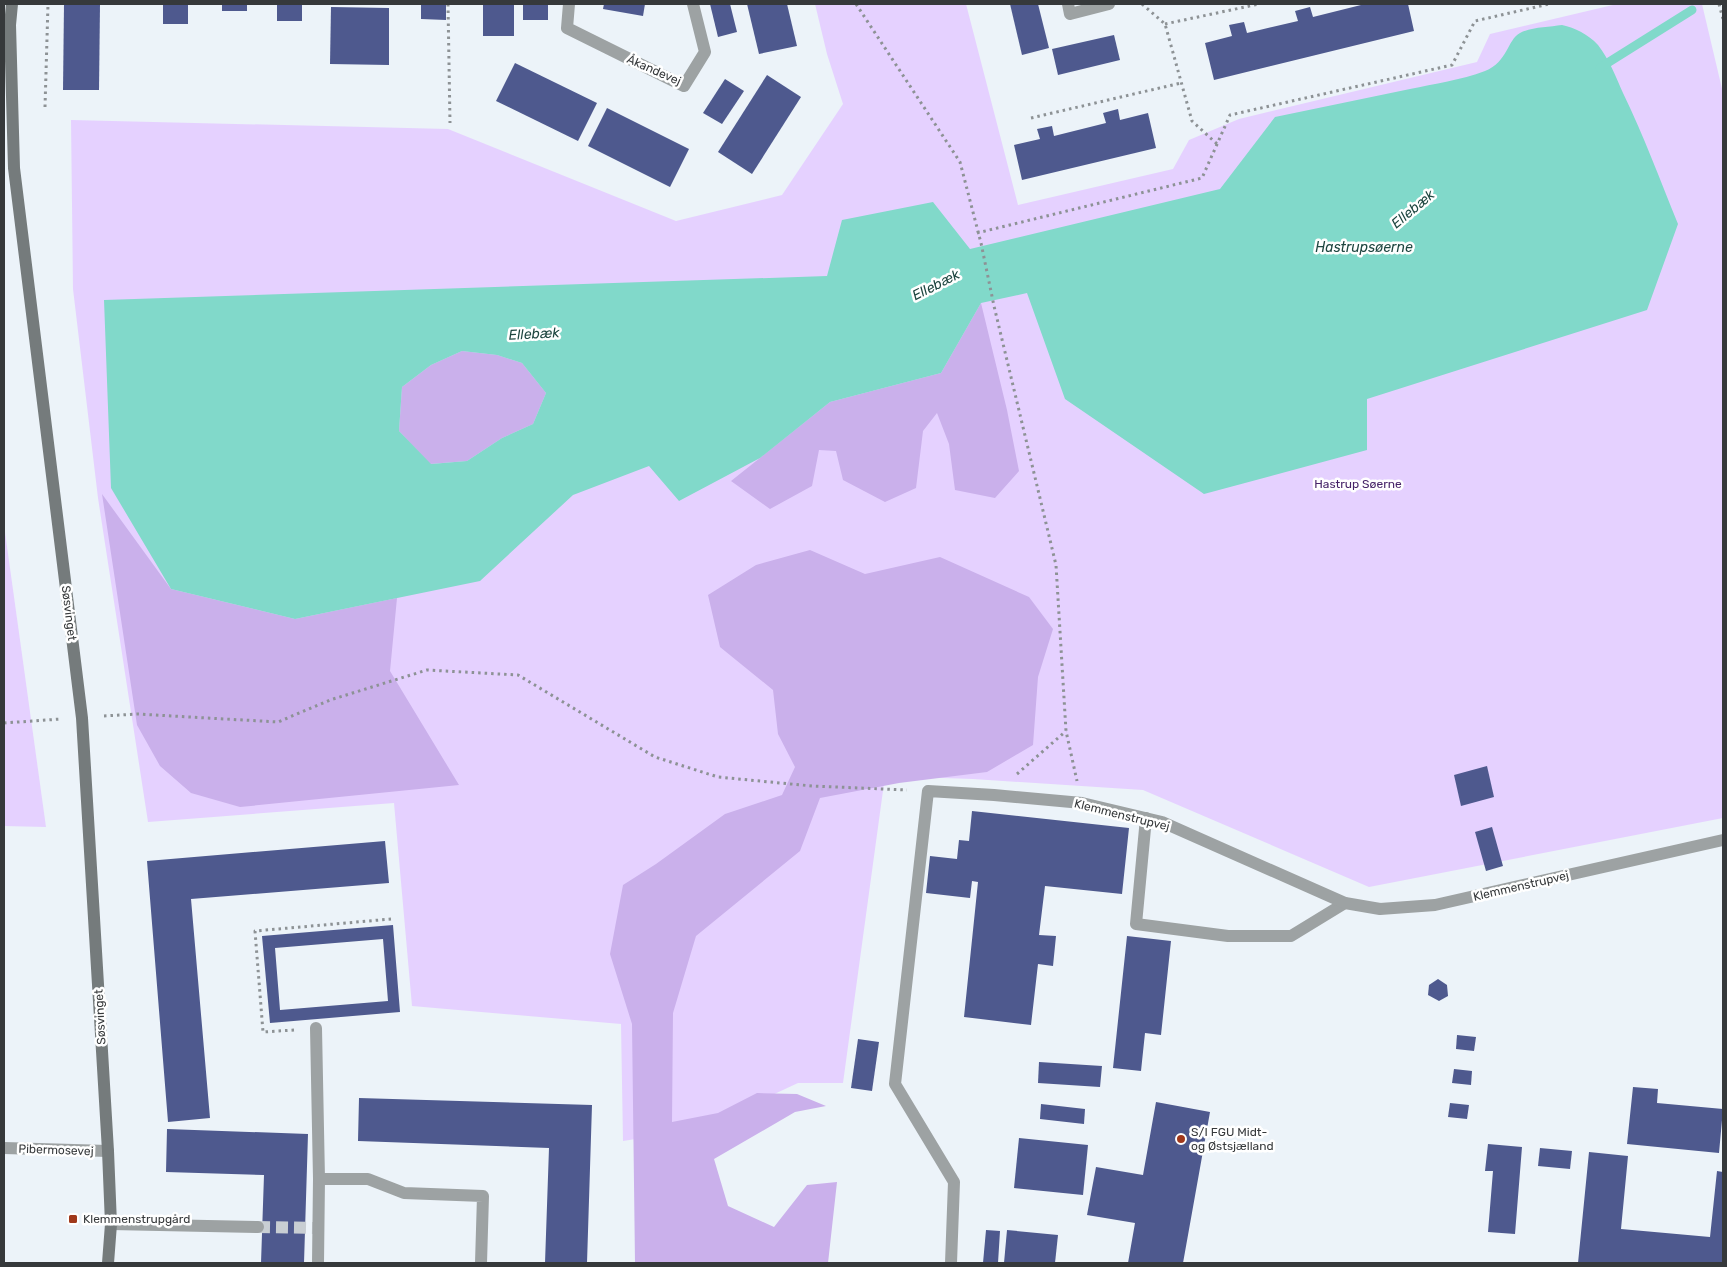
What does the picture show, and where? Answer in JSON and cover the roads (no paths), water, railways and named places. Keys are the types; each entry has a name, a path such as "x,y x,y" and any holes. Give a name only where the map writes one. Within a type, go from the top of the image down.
{"street":[{"name":"Søsvinget","path":"12,4 10,25 14,168 82,718 108,1151 111,1224 108,1263"},
{"name":"Åkandevej","path":"570,4 567,28 684,86 705,52 693,4"},
{"path":"1068,4 1070,14 1109,4"},
{"name":"Klemmenstrupvej","path":"951,1263 954,1182 895,1084 928,791 994,795 1082,804 1162,822 1345,903 1380,909 1435,905 1723,840"},
{"path":"1146,818 1136,924 1228,936 1291,936 1345,903"},
{"path":"316,1028 320,1179 318,1263"},
{"name":"Pibermosevej","path":"4,1148 108,1151"},
{"path":"320,1179 368,1179 404,1193 484,1196 481,1263"},
{"path":"111,1224 258,1227"}],"water":[{"name":"Hastrupsøerne","path":"1562,25 1586,35 1598,45 1606,56 1638,125 1678,224 1647,310 1367,399 1367,450 1204,494 1065,399 1027,293 981,303 941,373 830,402 760,458 679,501 649,466 573,495 480,581 295,619 171,589 111,488 104,300 827,276 842,220 933,202 970,249 1220,189 1275,117 1448,82 1476,74 1493,67 1503,57 1512,41 1520,33 1535,28","holes":["462,351 497,355 522,363 546,393 533,424 502,438 467,461 431,464 399,431 402,387 431,365"]}],"waterway":[{"name":"Ellebæk","path":"1600,68 1692,10"}],"tunnel":[{"path":"258,1227 319,1228"}],"place":[{"name":"S/I FGU Midt- og Østsjælland","path":"1181,1139"},
{"name":"Klemmenstrupgård","path":"73,1219"}],"park label":[{"name":"Hastrup Søerne","path":"1358,484"}]}
